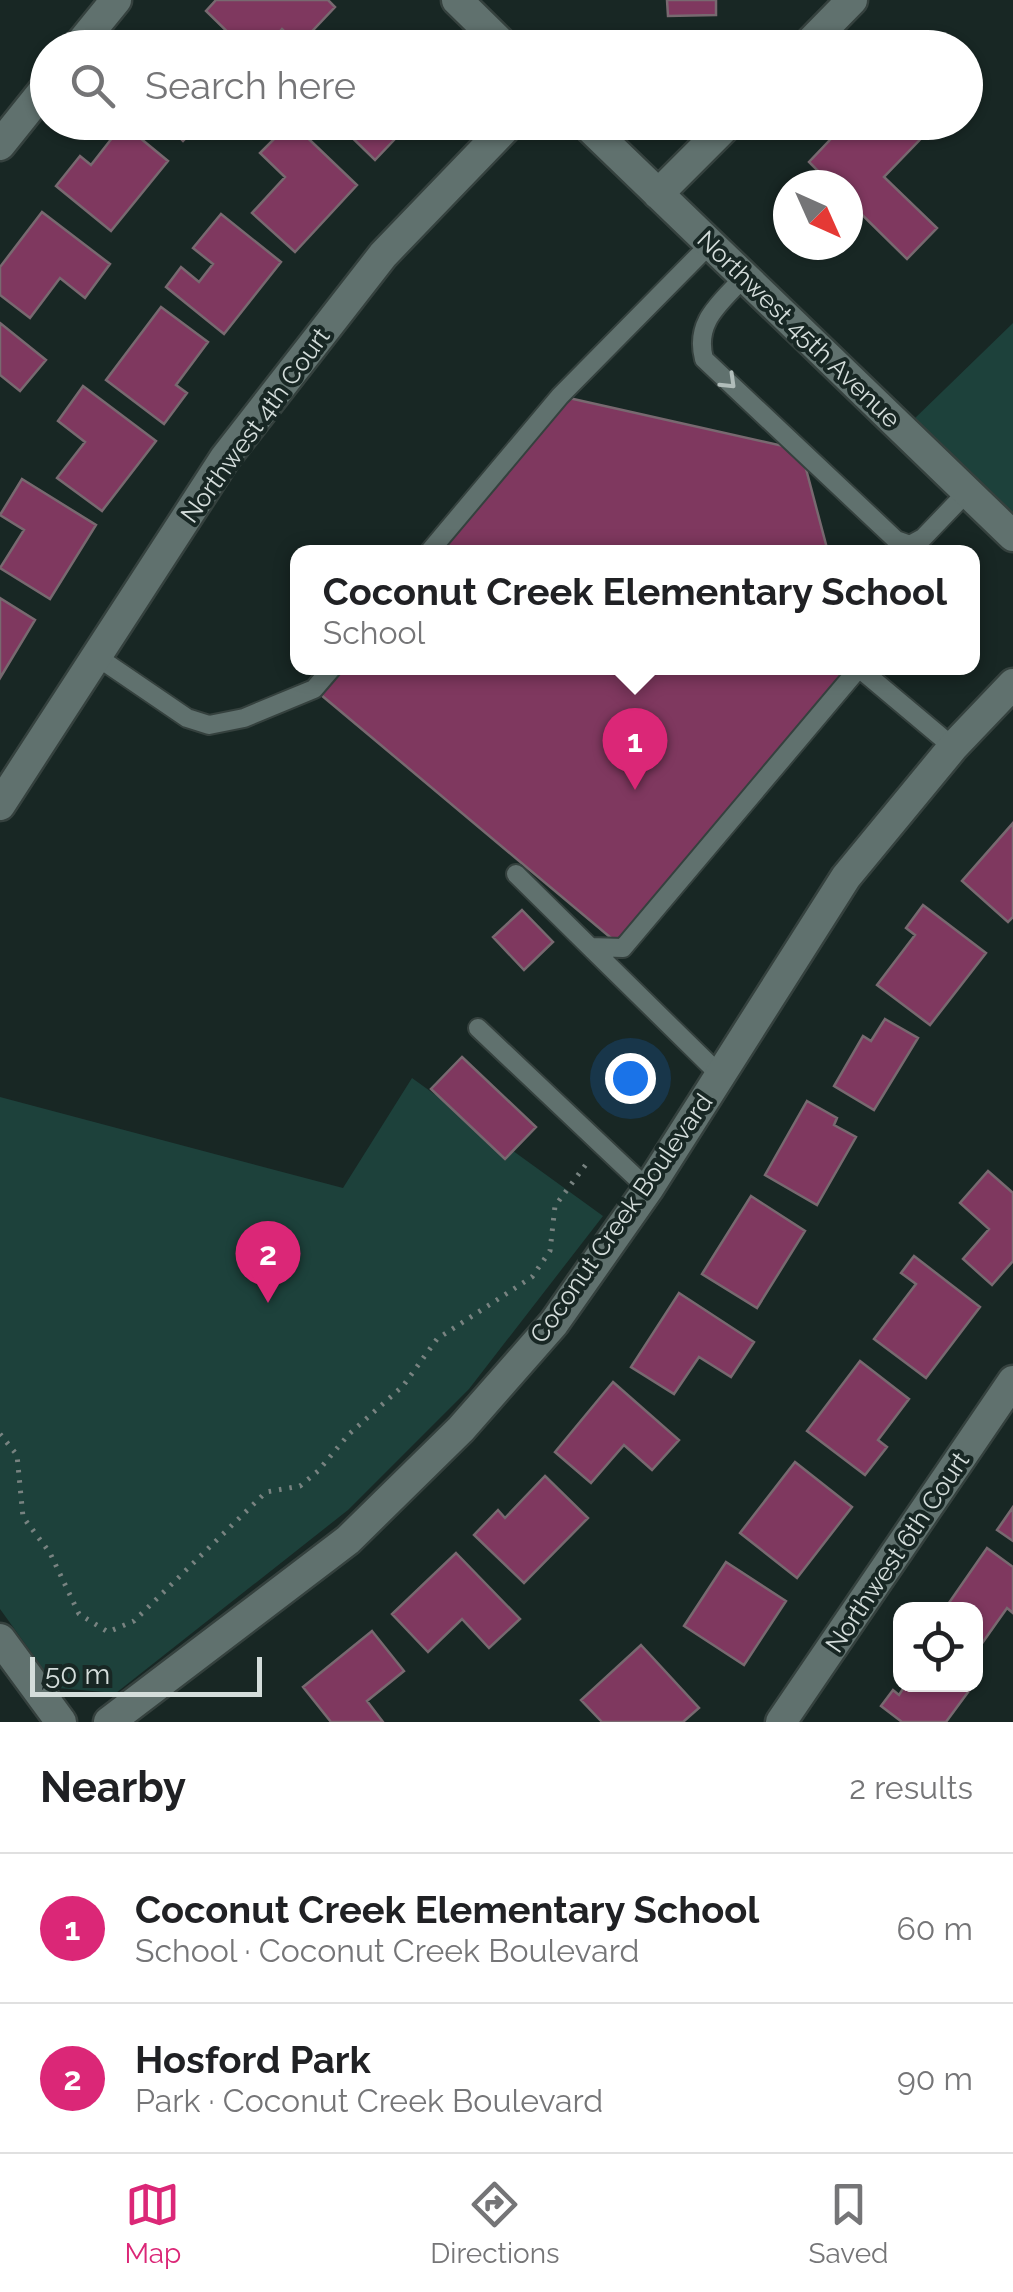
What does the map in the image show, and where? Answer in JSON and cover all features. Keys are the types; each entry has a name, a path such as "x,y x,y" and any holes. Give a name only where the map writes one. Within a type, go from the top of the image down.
{"street":[{"path":"92,30 116,0"},
{"path":"457,0 488,30"},
{"path":"822,30 852,0"},
{"path":"0,145 30,108"},
{"name":"Northwest 4th Court","path":"0,805 224,458 383,254 494,140"},
{"name":"Northwest 45th Avenue","path":"602,140 1013,536"},
{"path":"658,194 712,140"},
{"name":"Coconut Creek Boulevard","path":"109,1722 348,1540 462,1429 554,1322 648,1189 846,878 954,747 1013,684"},
{"name":"Northwest 6th Court","path":"781,1722 1013,1382"},
{"path":"0,1639 60,1722"}],"lane":[{"path":"435,545 560,396 710,244"},
{"path":"744,277 702,324 704,358 896,540 910,545 923,538 967,492"},
{"path":"96,656 186,718 209,725 244,718 314,689 326,675"},
{"path":"590,947 623,948 853,675"},
{"path":"867,675 954,747"},
{"path":"516,874 720,1075"},
{"path":"478,1028 648,1189"}],"path":[{"path":"0,1434 18,1455 24,1517 50,1553 79,1614 108,1632 134,1621 266,1492 300,1486 318,1471 349,1434 403,1386 437,1339 532,1276 550,1251 555,1206 600,1144"}],"green space":[{"path":"1013,323 1013,517 912,421"},
{"path":"412,1078 603,1216 469,1389 348,1510 116,1693 57,1688 0,1609 0,1097 343,1188"}],"building":[{"path":"216,0 328,0 335,7 313,30 226,30 206,11"},
{"path":"667,0 716,0 716,15 668,16"},
{"path":"111,140 142,140 168,161 111,231 56,186 80,156 91,165"},
{"path":"273,140 310,140 357,185 295,252 252,213 285,177 260,153"},
{"path":"354,140 394,140 375,160"},
{"path":"830,140 920,140 884,177 937,228 907,259 863,216 863,170 817,170 809,162"},
{"path":"42,212 110,264 85,298 60,278 30,318 0,295 0,267"},
{"path":"221,214 281,262 224,334 166,287 181,267 199,282 213,264 193,248"},
{"path":"161,307 208,342 176,385 187,393 164,424 106,380"},
{"path":"0,323 46,360 20,391 0,375"},
{"path":"83,386 156,441 102,511 57,478 85,442 58,421"},
{"path":"560,396 801,450 826,545 435,545"},
{"path":"22,479 96,525 50,599 0,568 24,530 0,515"},
{"path":"0,598 35,620 0,678"},
{"path":"326,675 853,675 623,948 314,689"},
{"path":"1013,823 1013,917 1008,922 962,881"},
{"path":"923,905 986,953 930,1025 877,985 915,935 906,928"},
{"path":"522,910 553,942 524,970 493,937"},
{"path":"885,1019 918,1038 874,1110 834,1086 863,1036 871,1041"},
{"path":"462,1057 536,1127 505,1159 431,1089"},
{"path":"807,1101 837,1118 834,1125 856,1137 817,1205 765,1175"},
{"path":"988,1171 1013,1193 1013,1261 992,1285 963,1259 989,1229 960,1203"},
{"path":"751,1196 805,1231 757,1308 702,1274"},
{"path":"914,1256 980,1307 926,1378 874,1339 916,1284 901,1273"},
{"path":"679,1293 754,1342 731,1377 699,1357 674,1394 631,1367"},
{"path":"860,1361 909,1399 878,1440 887,1447 865,1475 807,1431"},
{"path":"613,1382 679,1440 652,1470 624,1445 591,1483 555,1452"},
{"path":"795,1462 852,1507 797,1578 740,1533"},
{"path":"545,1476 588,1518 524,1583 474,1535 498,1510 505,1518"},
{"path":"1013,1507 1013,1541 997,1530"},
{"path":"987,1548 1013,1567 1013,1613 1007,1608 983,1642 983,1602 950,1602"},
{"path":"456,1553 520,1619 489,1648 462,1619 428,1652 392,1614"},
{"path":"726,1562 786,1601 744,1665 684,1626"},
{"path":"372,1631 404,1671 367,1701 383,1722 331,1722 303,1687"},
{"path":"641,1645 699,1708 683,1722 602,1722 581,1700"},
{"path":"893,1690 899,1695 968,1692 946,1722 902,1722 881,1706"}],"place":[{"name":"Coconut Creek Elementary School","path":"635,790"},
{"name":"Hosford Park","path":"268,1303"}]}
